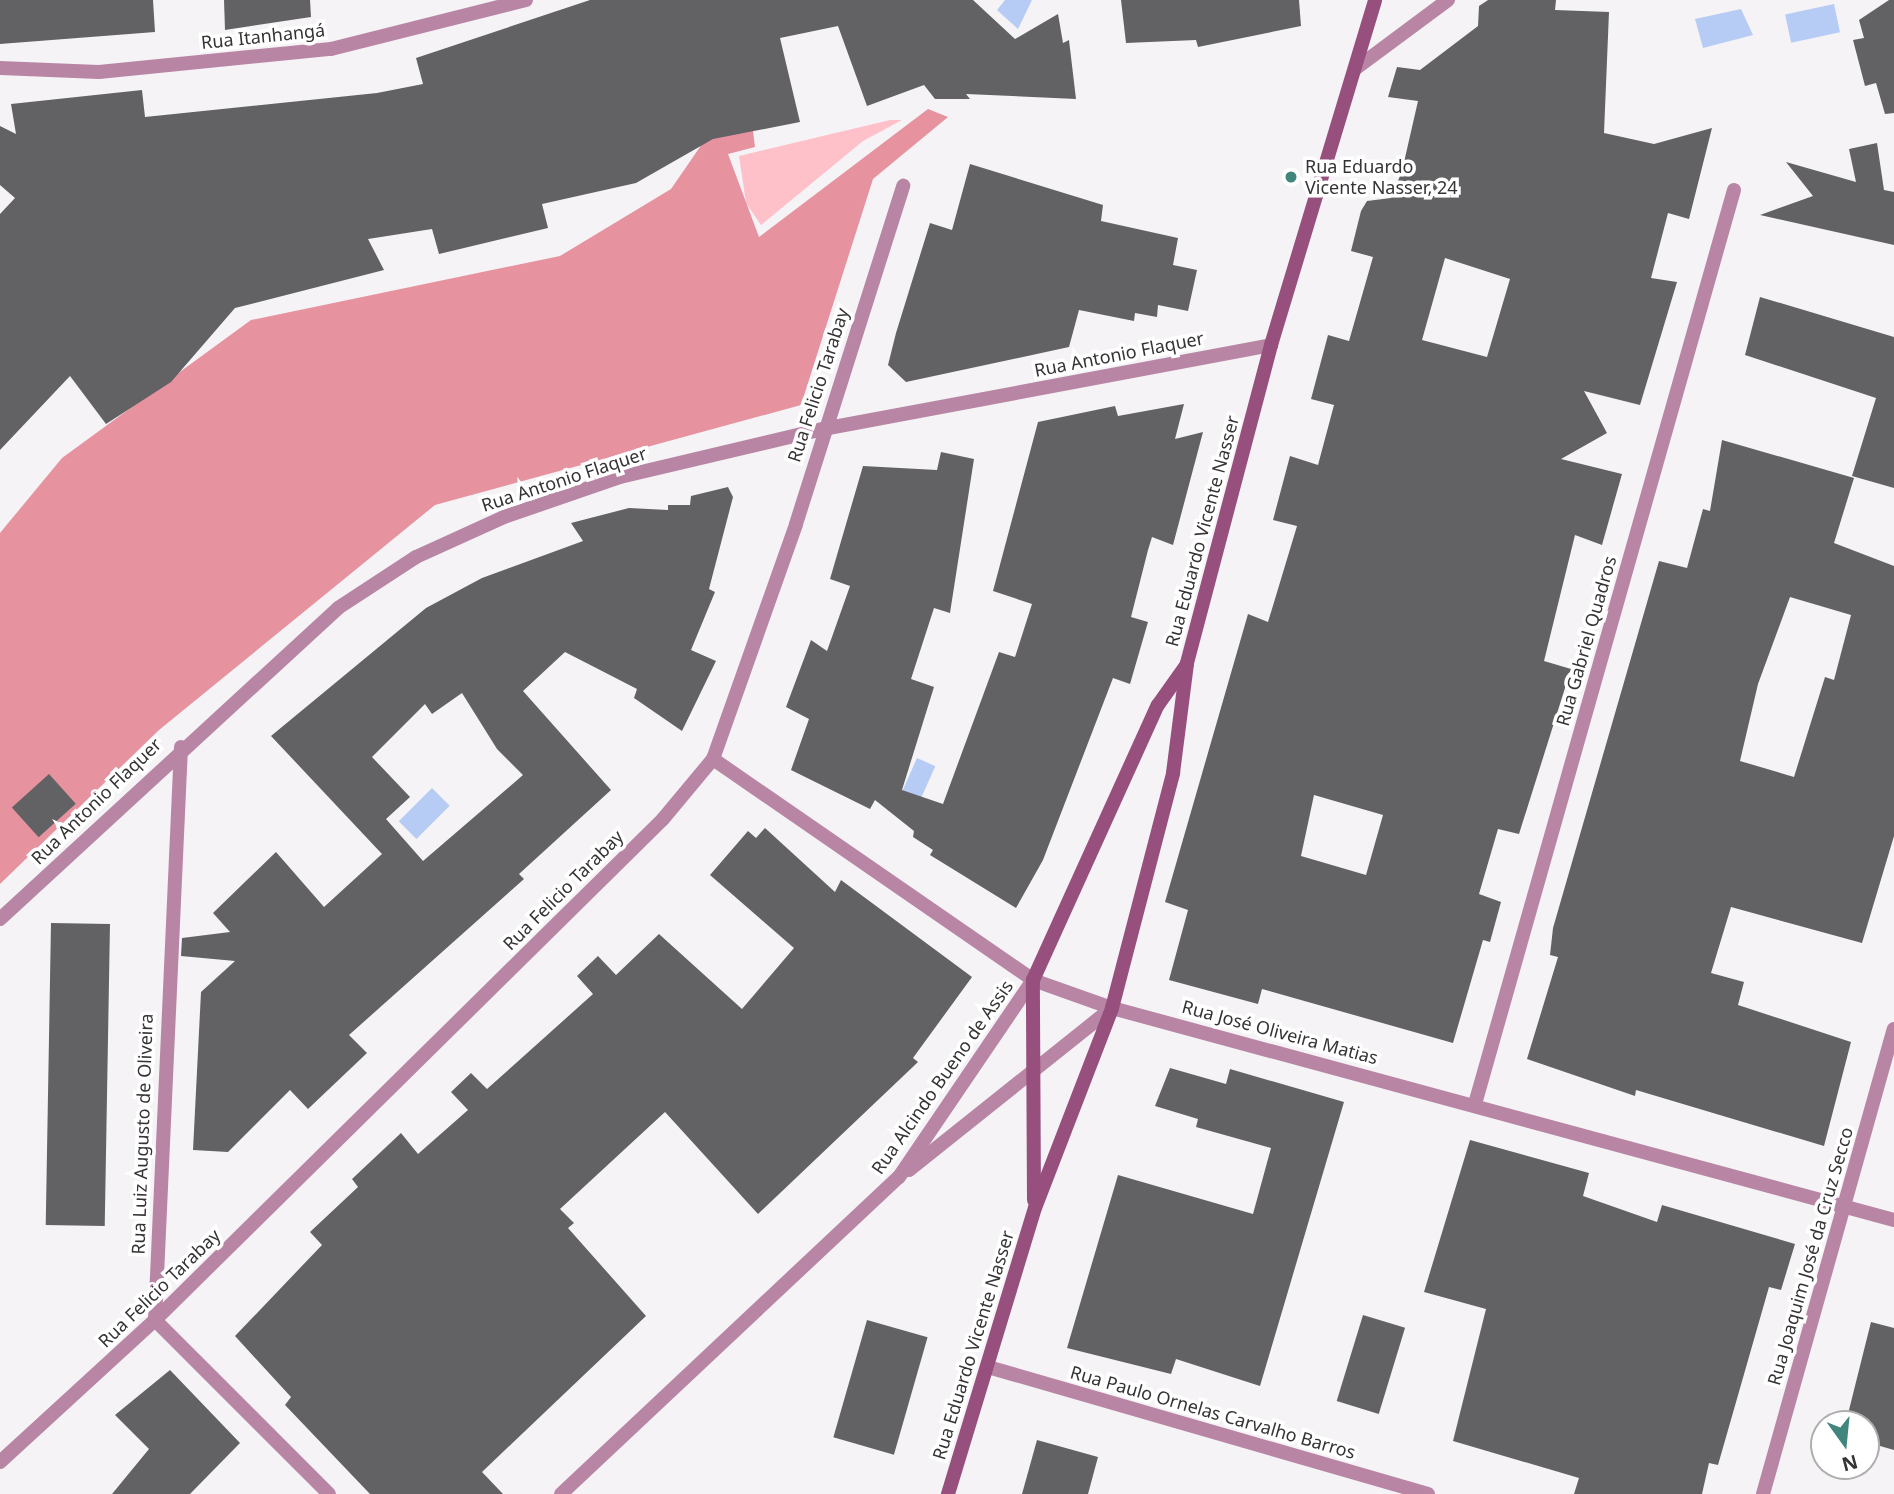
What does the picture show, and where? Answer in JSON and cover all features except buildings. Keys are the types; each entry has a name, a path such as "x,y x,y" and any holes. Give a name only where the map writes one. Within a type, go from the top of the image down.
{"street":[{"name":"Rua Itanhangá","path":"0,68 99,72 331,49 526,0"},
{"name":"Rua Eduardo Vicente Nasser","path":"948,1494 1035,1208 1112,1008 1174,773 1187,663 1271,345 1375,0"},
{"path":"1356,69 1448,0"},
{"name":"Rua Felicio Tarabay","path":"0,1462 155,1320 663,819 713,759 903,186"},
{"name":"Rua Gabriel Quadros","path":"1475,1104 1734,190"},
{"name":"Rua Antonio Flaquer","path":"0,919 181,747 338,608 416,557 504,516 620,477 823,429 1271,345"},
{"name":"Rua Alcindo Bueno de Assis","path":"561,1494 899,1177 1033,980 1158,705 1187,663"},
{"name":"Rua Luiz Augusto de Oliveira","path":"155,1320 181,747"},
{"name":"Rua José Oliveira Matias","path":"713,759 1033,980 1112,1008 1475,1104 1894,1220"},
{"name":"Rua Eduardo Vicente Nasser","path":"1033,980 1035,1208"},
{"path":"899,1177 1034,1076 1112,1008"},
{"name":"Rua Joaquim José da Cruz Secco","path":"1763,1494 1894,1029"},
{"path":"155,1320 328,1494"},
{"name":"Rua Paulo Ornelas Carvalho Barros","path":"988,1367 1428,1494"}],"shaded area":[{"path":"928,109 948,117 873,179 801,405 435,505 159,730 0,884 0,533 62,458 251,320 560,256 671,189 711,131 753,131 755,147 728,154 759,237"},
{"path":"890,120 902,120 863,141 761,225 746,203 739,156"}],"water":[{"path":"1005,0 1032,0 1018,29 997,10"},
{"path":"1834,4 1840,32 1791,43 1785,14"},
{"path":"1741,9 1753,35 1703,48 1695,19"},
{"path":"917,758 935,766 921,799 902,791"},
{"path":"432,788 450,806 416,839 399,821"}],"place":[{"name":"Rua Eduardo Vicente Nasser, 24","path":"1291,177"}]}
